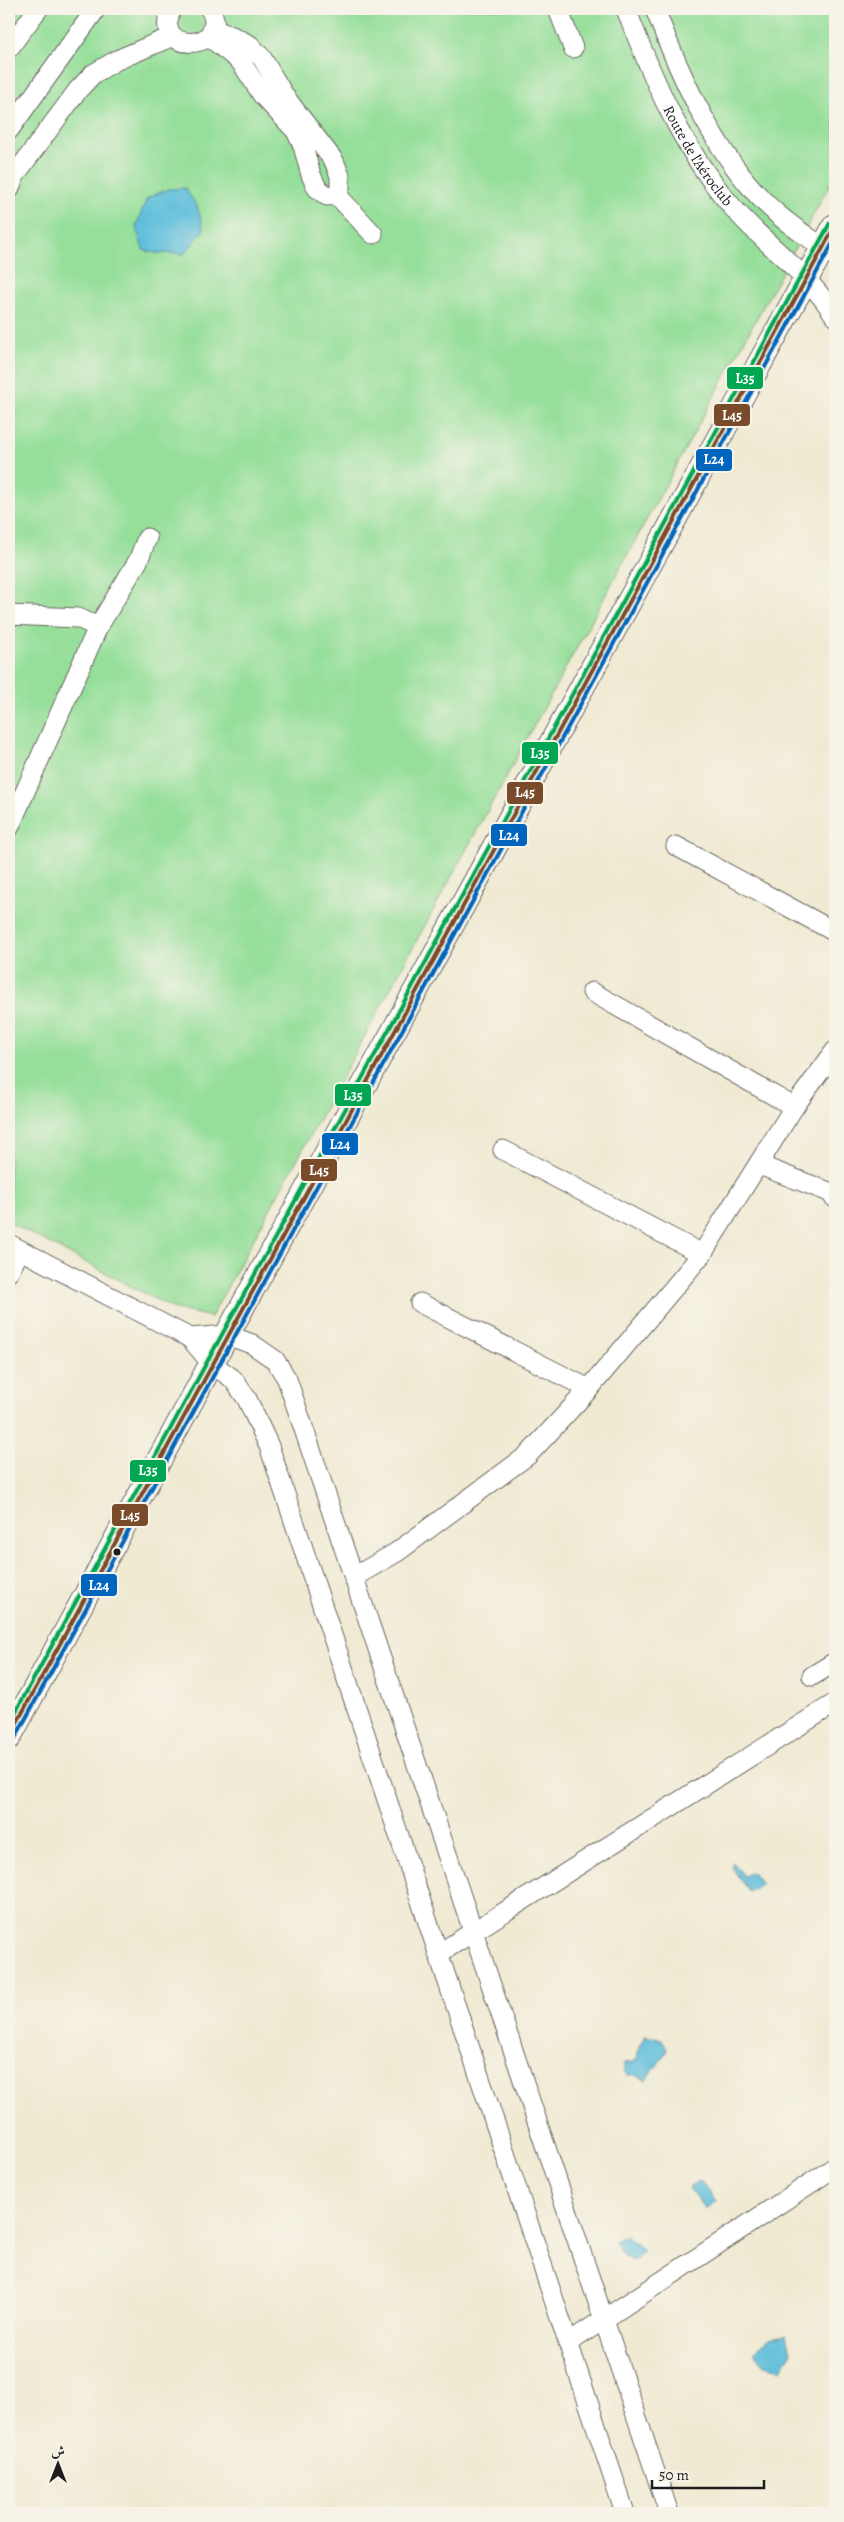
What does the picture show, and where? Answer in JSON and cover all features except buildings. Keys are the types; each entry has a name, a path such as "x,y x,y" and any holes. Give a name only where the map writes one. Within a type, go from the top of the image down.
{"main road":[{"path":"9,1737 18,1706 212,1364 807,278 829,252 835,226"}],"street":[{"path":"9,48 38,9"},
{"path":"9,130 96,9"},
{"path":"9,190 15,175 78,90 93,74 117,60 169,18 187,44 202,41 210,33 213,17 210,9"},
{"path":"558,9 573,48"},
{"name":"Route de l’Aéroclub","path":"626,9 672,114 699,164 729,203 807,278 835,316"},
{"name":"Route de l’Aéroclub","path":"655,9 696,103 722,147 748,182 774,211 829,252"},
{"path":"210,33 241,62 263,96 296,131 317,188 327,196 337,195"},
{"path":"210,33 232,36 250,45 262,58 285,97 334,161 340,176 340,188 337,195"},
{"path":"337,195 373,234"},
{"path":"9,828 13,804 98,627 138,561 147,538"},
{"path":"9,615 78,618 98,627"},
{"path":"676,846 835,932"},
{"path":"592,992 794,1107"},
{"path":"354,1577 397,1552 528,1455 589,1389 702,1254 760,1165 794,1107 835,1051"},
{"path":"503,1150 702,1254"},
{"path":"760,1165 829,1192 835,1198"},
{"path":"9,1272 15,1247 190,1338 212,1364 233,1379 247,1399 269,1446 625,2513"},
{"path":"420,1302 589,1389"},
{"path":"190,1338 227,1335 252,1344 275,1360 287,1379 669,2513"},
{"path":"812,1676 835,1662"},
{"path":"438,1954 835,1703"},
{"path":"568,2343 835,2166"}],"green space":[{"path":"9,9 835,9 835,175 211,1317 172,1308 9,1222"}],"water":[{"path":"185,188 197,206 204,230 184,254 156,253 143,250 136,226 147,198 168,189"},
{"path":"733,1862 744,1876 752,1872 761,1884 749,1892 731,1866"},
{"path":"645,2036 662,2039 667,2048 663,2058 646,2080 634,2074 629,2076 624,2071 624,2063 633,2062 637,2059 639,2046"},
{"path":"700,2180 716,2201 705,2209 689,2188"},
{"path":"626,2235 643,2251 634,2261 624,2257 615,2242"},
{"path":"787,2335 791,2354 781,2369 764,2365 753,2352 770,2338"}],"transit line":[{"name":"L35","path":"9,1724 830,223"},
{"name":"L45","path":"9,1737 835,226"},
{"name":"L24","path":"14,1740 835,239"}]}
